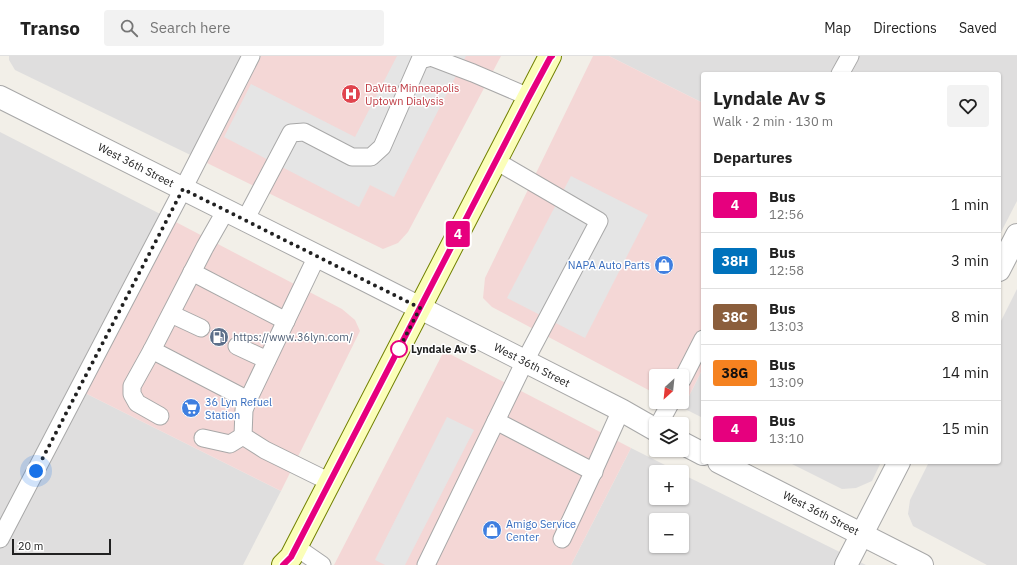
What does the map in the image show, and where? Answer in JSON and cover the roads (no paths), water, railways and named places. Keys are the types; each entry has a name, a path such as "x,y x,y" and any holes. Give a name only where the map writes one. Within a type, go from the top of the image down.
{"main road":[{"path":"290,559 550,57"}],"street":[{"name":"West 36th Street","path":"0,97 526,361 649,426"},
{"path":"1001,266 1017,235"},
{"path":"689,447 701,453"},
{"name":"West 36th Street","path":"723,464 922,565"},
{"path":"846,565 899,464"}],"lane":[{"path":"0,539 251,56"},
{"path":"841,72 850,56"},
{"path":"245,220 291,133 304,132 352,156 371,157 382,147 420,60 431,57 529,97"},
{"path":"426,565 526,361 599,221 496,161"},
{"path":"160,416 138,403 132,394 132,386 226,210"},
{"path":"243,436 244,410 248,400 317,256"},
{"path":"192,272 286,321"},
{"path":"171,314 201,328"},
{"path":"688,369 701,343"},
{"path":"237,346 267,360"},
{"path":"152,350 248,400"},
{"path":"562,539 594,472 621,410"},
{"path":"496,422 594,472"},
{"path":"243,436 265,450 330,482"},
{"path":"204,438 230,444 243,436"},
{"path":"290,559 322,565"}],"place":[{"name":"DaVita Minneapolis Uptown Dialysis","path":"351,94"},
{"name":"NAPA Auto Parts","path":"664,265"},
{"name":"https://www.36lyn.com/","path":"219,337"},
{"name":"Lyndale Av S","path":"399,349"},
{"name":"36 Lyn Refuel Station","path":"191,408"},
{"name":"Amigo Service Center","path":"492,530"}]}
